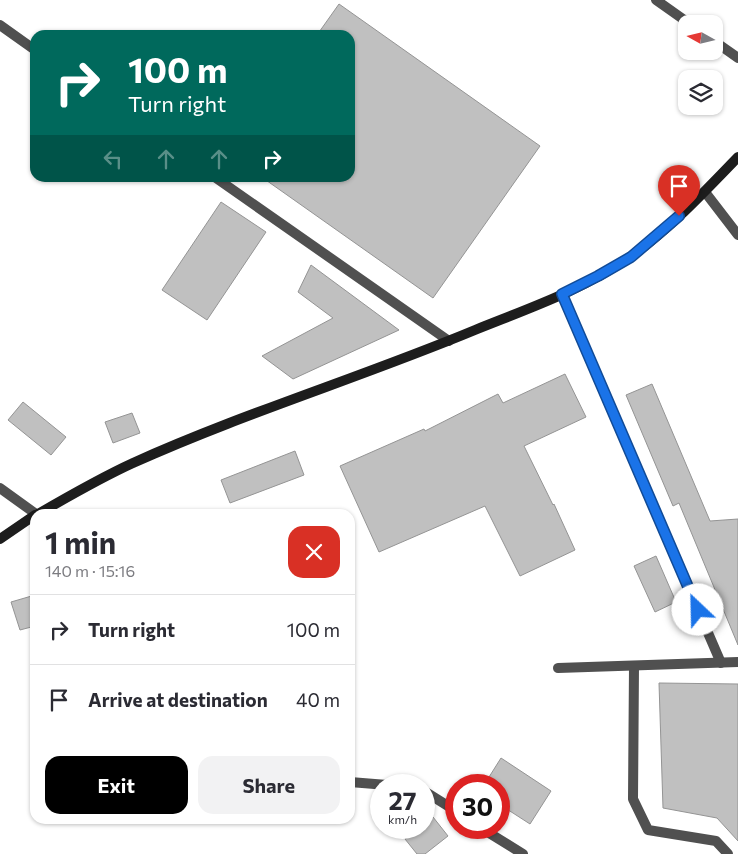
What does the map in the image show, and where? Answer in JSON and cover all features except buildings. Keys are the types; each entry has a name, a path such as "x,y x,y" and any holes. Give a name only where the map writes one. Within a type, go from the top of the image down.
{"main road":[{"path":"45,509 133,463 449,341 562,294 598,276 631,257 666,228 705,192 738,157"},
{"path":"0,539 30,518"}],"street":[{"path":"656,0 678,16"},
{"path":"0,25 30,46"},
{"path":"723,47 738,58"},
{"path":"222,182 449,341"},
{"path":"705,192 738,235"},
{"path":"562,294 721,663"},
{"path":"0,488 30,510"},
{"path":"558,668 738,662"},
{"path":"634,666 633,799 648,830 716,841 728,854"},
{"path":"355,782 370,784"},
{"path":"499,839 523,854"}],"route":[{"path":"679,216 631,257 562,294 698,610"}]}
